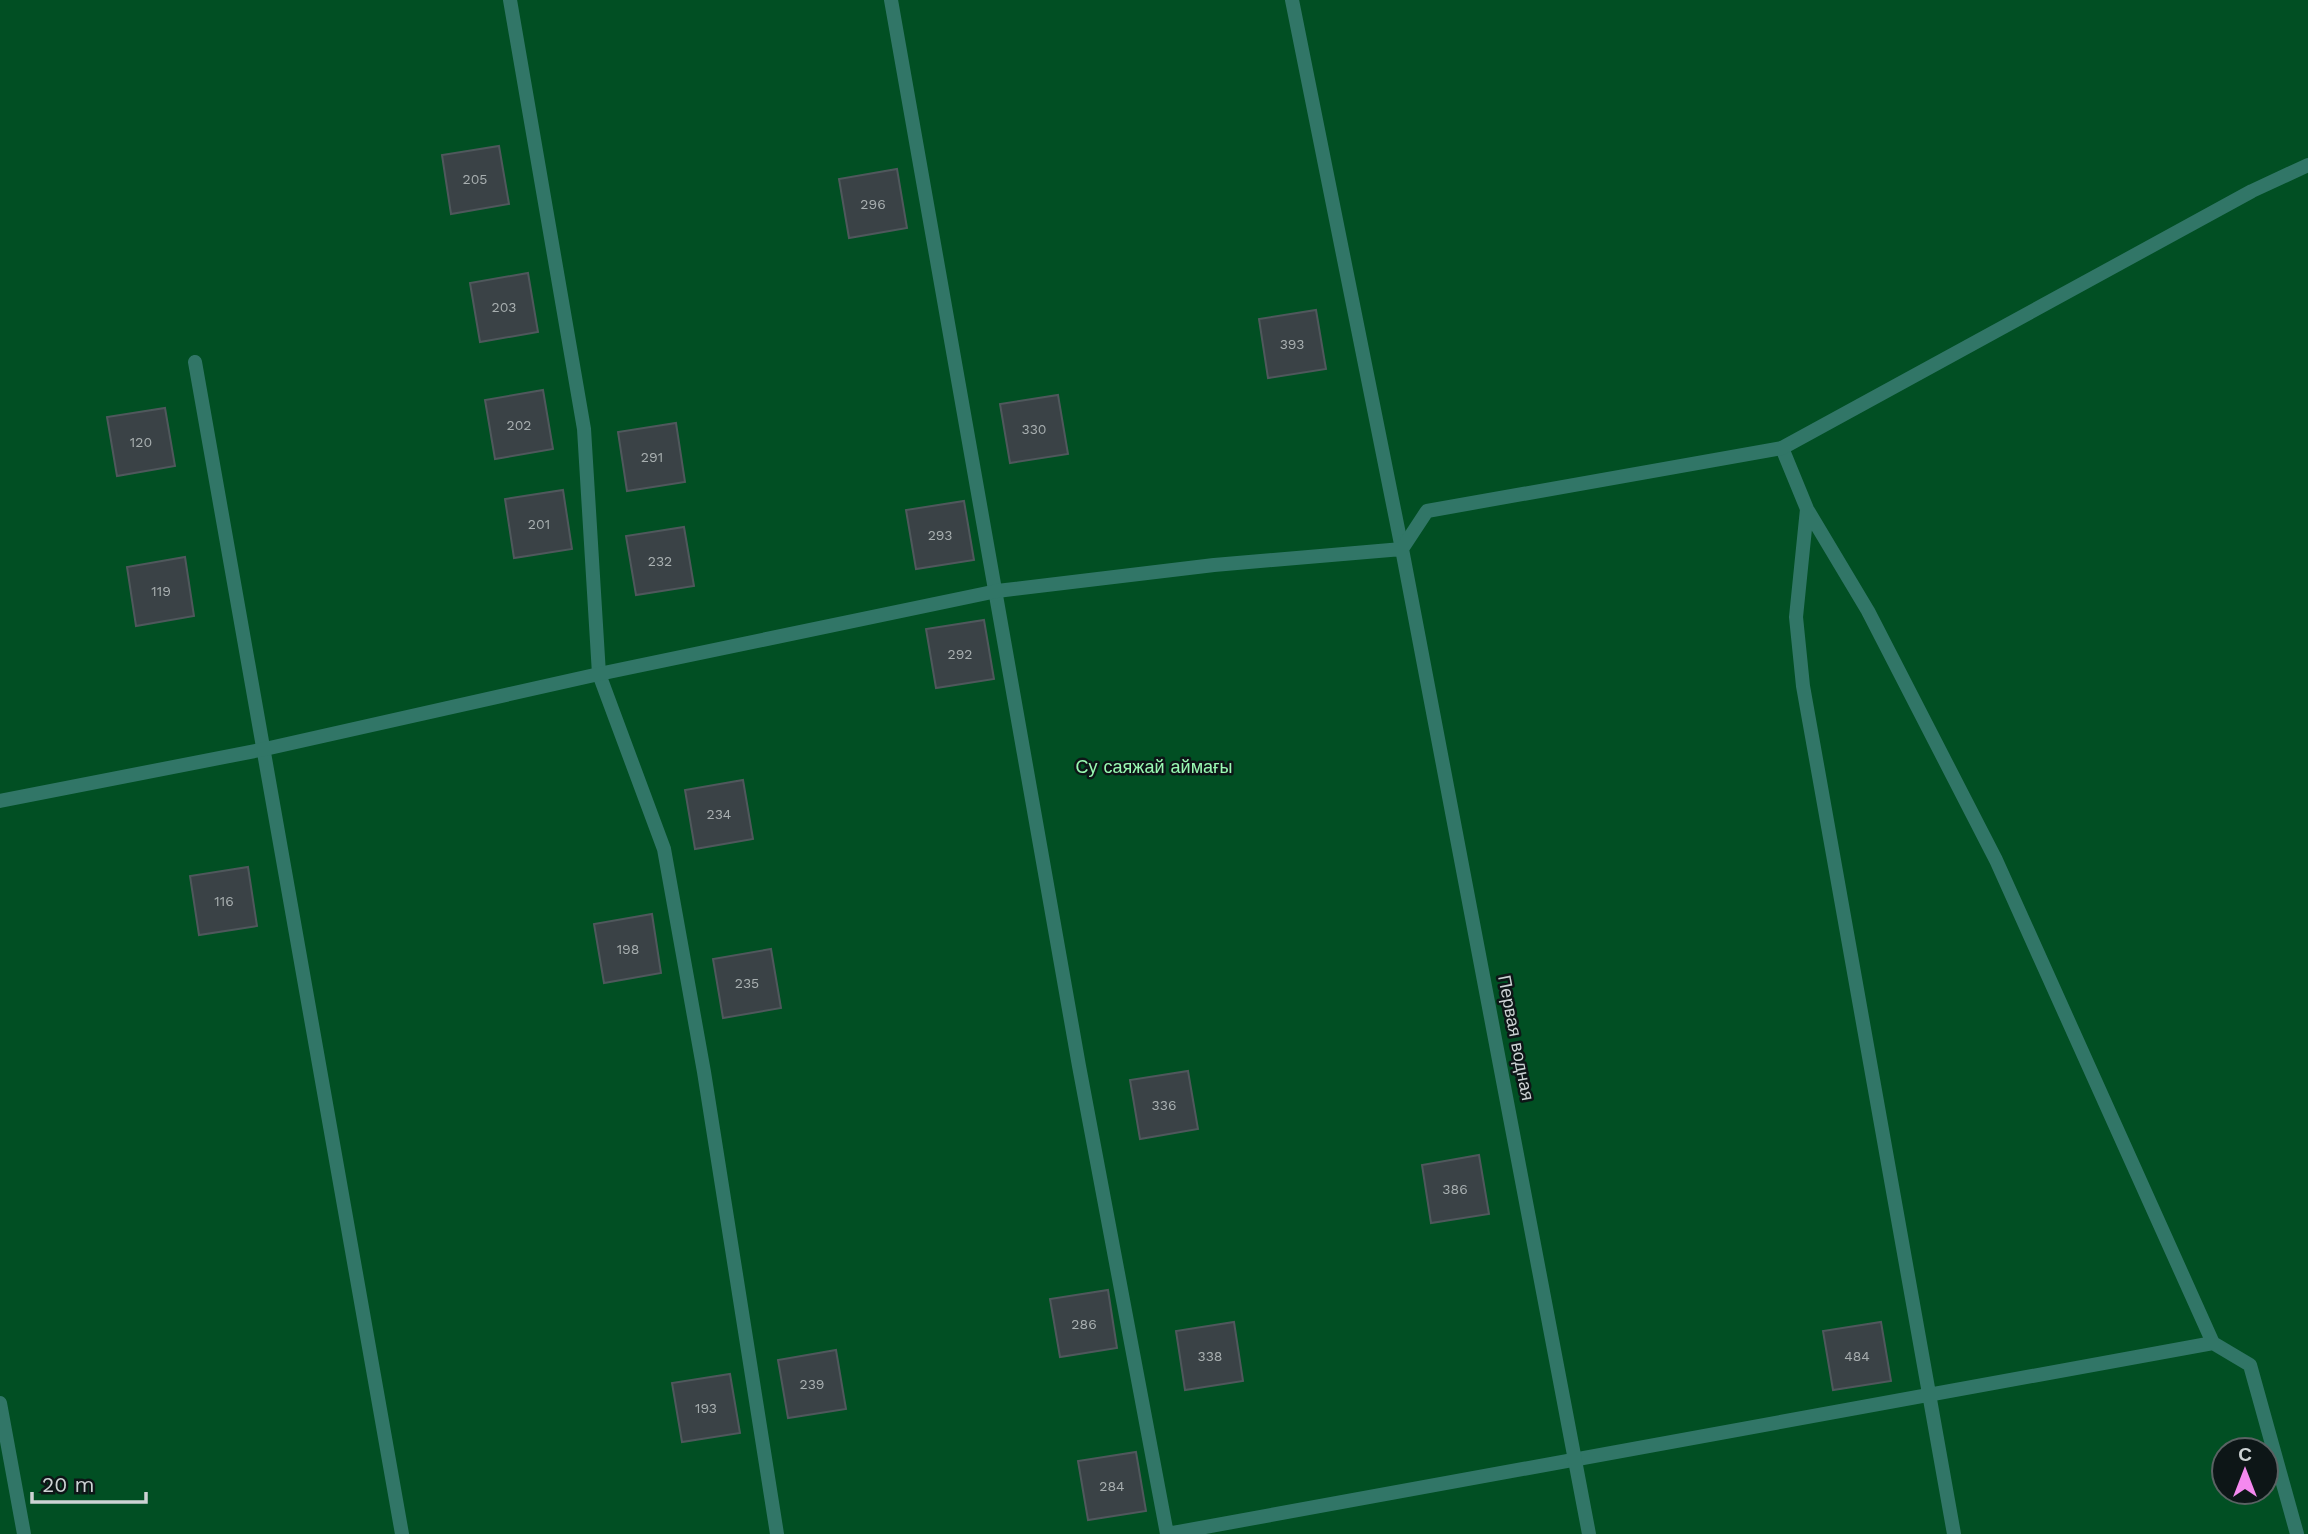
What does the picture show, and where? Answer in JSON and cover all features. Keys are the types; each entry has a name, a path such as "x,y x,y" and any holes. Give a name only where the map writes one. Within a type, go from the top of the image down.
{"street":[{"path":"510,0 584,429 599,674 664,849 706,1086 777,1534"},
{"path":"891,0 1079,1066 1167,1534 2213,1343"},
{"name":"Первая водная","path":"1292,0 1402,549 1577,1459 1589,1534"},
{"path":"0,802 265,749 599,674 997,591 1214,565 1402,549 1427,511 1782,448 2240,197 2308,165"},
{"path":"195,362 402,1534"},
{"path":"1782,448 1807,509 1868,611 1996,860 2213,1343 2250,1365 2297,1534"},
{"path":"1807,509 1796,617 1803,686 1954,1534"},
{"path":"0,1404 24,1534"}],"green space":[{"name":"Су саяжай аймағы","path":"0,0 2308,0 2308,1534 0,1534"}],"building":[{"path":"499,146 509,204 451,214 442,155"},
{"path":"897,169 907,228 849,238 839,179"},
{"path":"528,273 538,332 480,342 470,283"},
{"path":"1316,310 1326,369 1268,378 1259,319"},
{"path":"543,390 553,449 495,459 485,400"},
{"path":"1058,395 1068,454 1010,463 1000,404"},
{"path":"165,408 175,466 117,476 107,417"},
{"path":"676,423 685,482 627,491 618,432"},
{"path":"563,490 572,549 514,558 505,499"},
{"path":"964,501 974,560 916,569 906,510"},
{"path":"684,527 694,586 636,595 626,536"},
{"path":"185,557 194,616 136,626 127,567"},
{"path":"984,620 994,679 936,688 926,629"},
{"path":"743,780 753,839 695,849 685,790"},
{"path":"248,867 257,926 199,935 190,876"},
{"path":"652,914 661,973 604,983 594,924"},
{"path":"771,949 781,1008 723,1018 713,959"},
{"path":"1188,1071 1198,1129 1140,1139 1130,1080"},
{"path":"1479,1155 1489,1214 1431,1223 1422,1165"},
{"path":"1108,1290 1117,1348 1060,1357 1050,1299"},
{"path":"1234,1322 1243,1381 1185,1390 1176,1331"},
{"path":"1881,1322 1891,1381 1833,1390 1823,1331"},
{"path":"836,1350 846,1409 788,1418 778,1360"},
{"path":"730,1374 740,1433 682,1442 672,1383"},
{"path":"1136,1452 1146,1511 1088,1520 1078,1461"}]}
